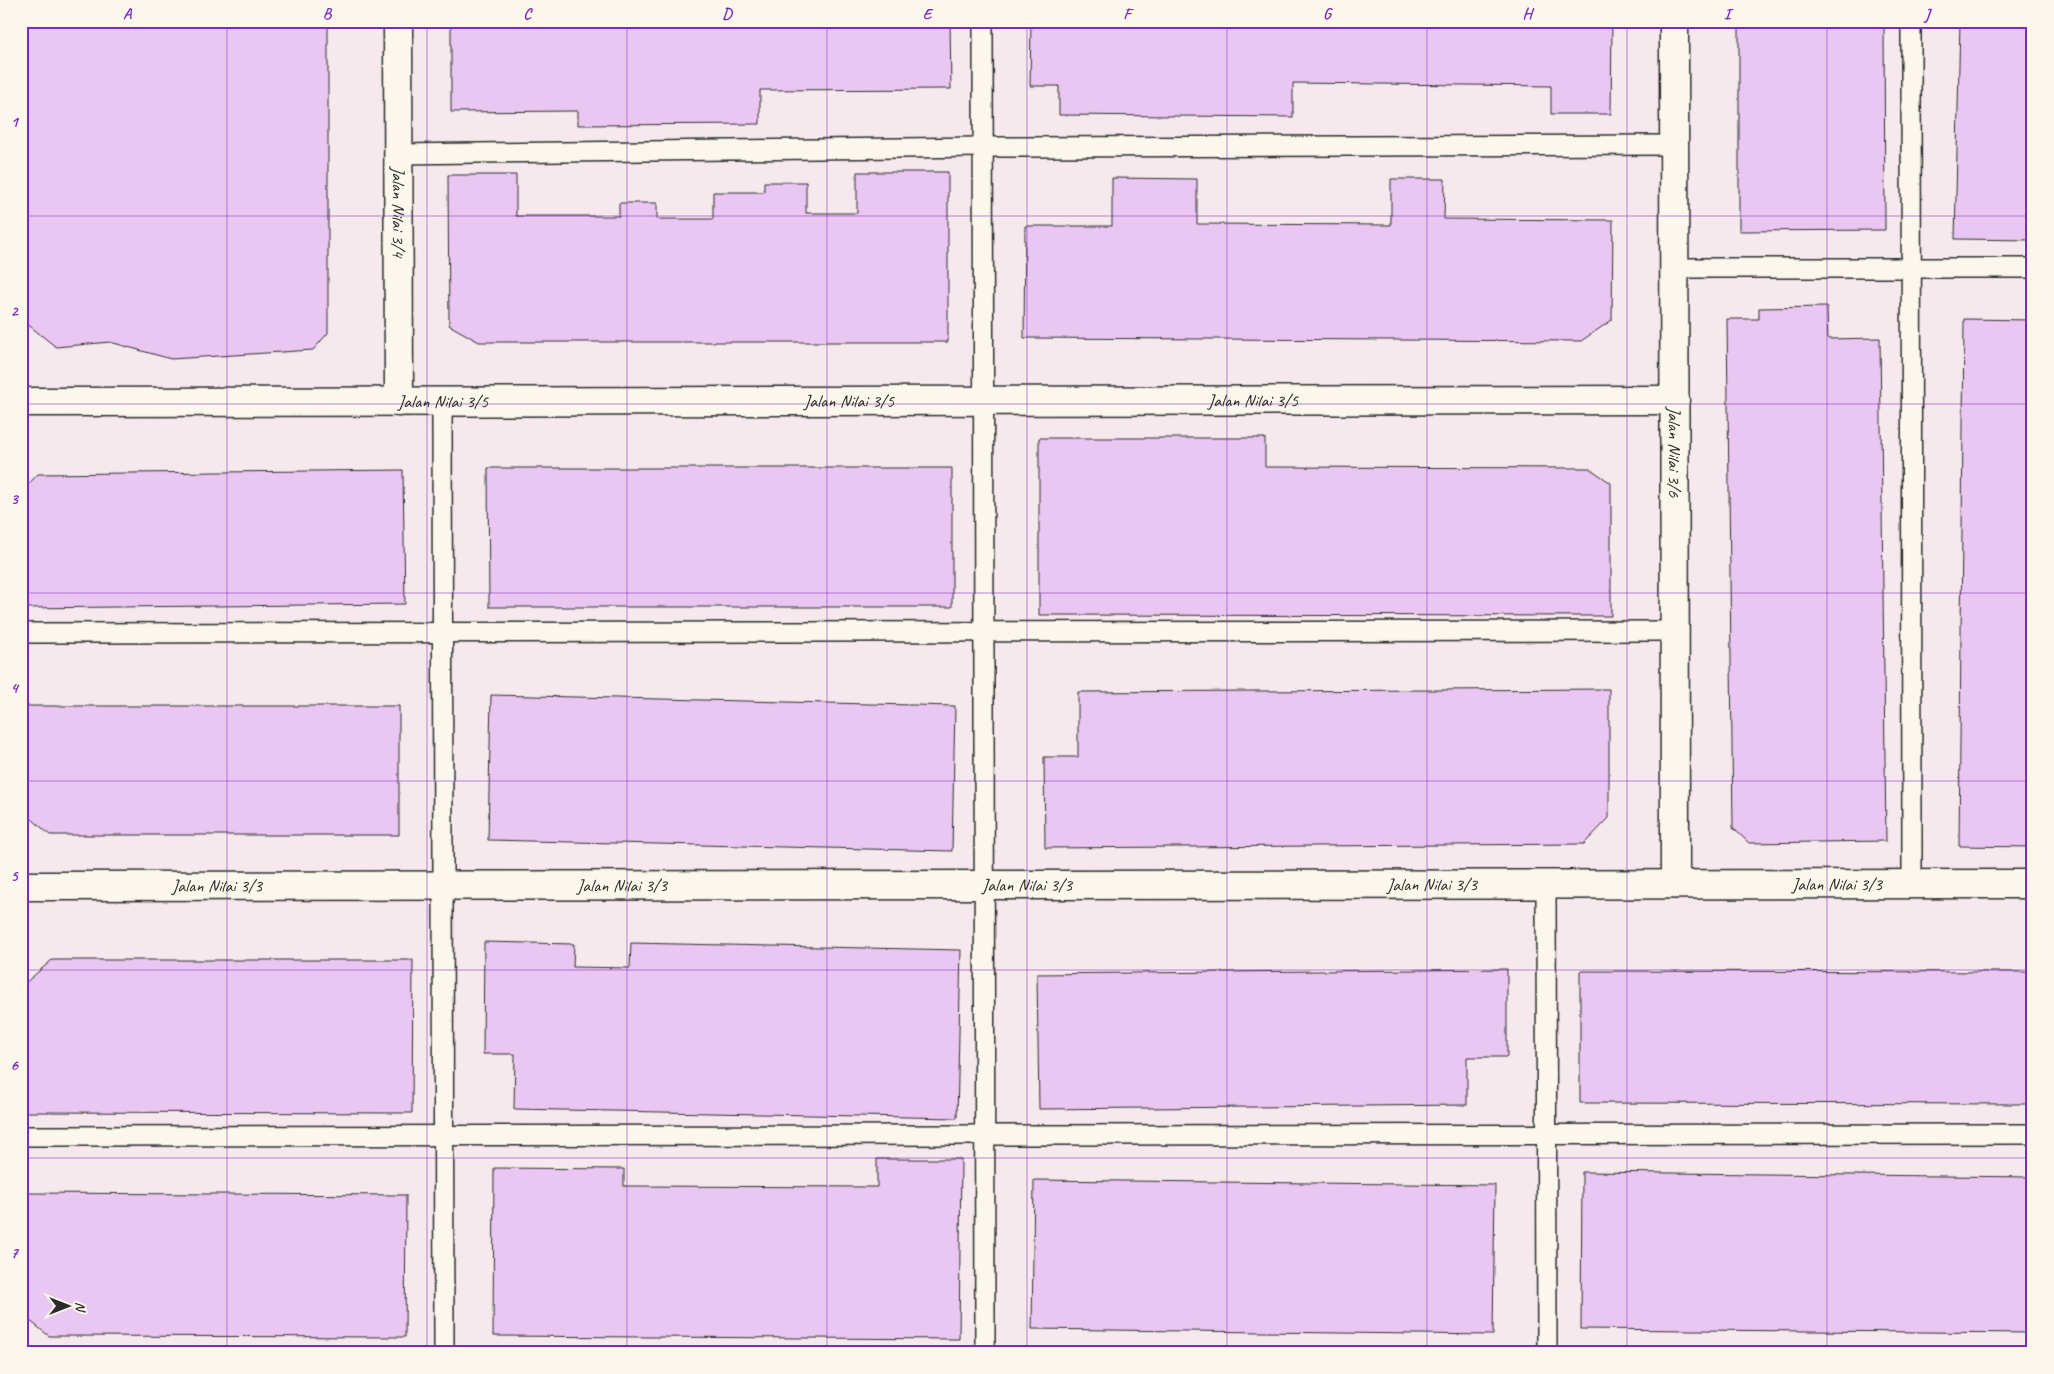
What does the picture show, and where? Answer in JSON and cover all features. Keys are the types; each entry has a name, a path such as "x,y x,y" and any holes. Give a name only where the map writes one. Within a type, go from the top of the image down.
{"street":[{"name":"Jalan Nilai 3/4","path":"398,21 399,402"},
{"name":"Jalan Nilai 3/6","path":"1674,21 1675,884"},
{"name":"Jalan Nilai 3/5","path":"21,402 1675,400"},
{"name":"Jalan Nilai 3/3","path":"21,886 2033,884"}],"lane":[{"path":"983,21 985,1353"},
{"path":"1910,21 1912,884"},
{"path":"398,154 983,146 1674,145"},
{"path":"1675,268 2033,268"},
{"path":"442,402 444,1353"},
{"path":"21,634 1675,631"},
{"path":"1546,884 1547,1353"},
{"path":"21,1136 2033,1134"}],"shaded area":[{"path":"21,21 2033,21 2033,1353 21,1353"}],"building":[{"path":"25,21 328,21 328,333 313,350 171,359 110,342 56,347 26,323"},
{"path":"451,21 950,21 951,89 760,90 760,124 578,125 578,111 451,112"},
{"path":"1031,21 1612,21 1611,114 1551,114 1551,86 1293,83 1293,117 1059,115 1059,86 1030,86"},
{"path":"1739,21 1884,21 1885,230 1739,231"},
{"path":"1960,21 2033,21 2033,240 1955,239"},
{"path":"857,172 948,172 948,342 479,342 449,325 448,175 516,175 516,216 619,216 619,203 657,203 657,219 713,219 713,192 764,192 764,182 806,182 806,213 857,213"},
{"path":"1112,178 1197,179 1197,224 1391,225 1391,179 1445,179 1444,219 1613,220 1612,320 1581,341 1024,338 1025,226 1112,226"},
{"path":"1827,307 1828,339 1880,338 1886,841 1749,843 1733,828 1727,319 1759,319 1759,308"},
{"path":"1964,319 2033,320 2033,847 1959,846"},
{"path":"1039,438 1265,438 1265,467 1589,468 1611,483 1611,616 1039,615"},
{"path":"488,468 952,468 952,607 489,607"},
{"path":"403,470 405,604 23,608 22,491 38,474"},
{"path":"1609,689 1609,818 1584,844 1045,848 1044,757 1078,757 1078,692"},
{"path":"491,695 955,706 952,851 488,840"},
{"path":"23,706 399,706 399,835 50,835 23,811"},
{"path":"484,942 574,944 573,967 630,968 631,943 961,950 957,1118 514,1109 515,1054 483,1054"},
{"path":"52,960 413,960 412,1113 24,1112 24,984"},
{"path":"1507,969 1507,1057 1467,1057 1467,1105 1039,1109 1037,974"},
{"path":"1580,971 2033,972 2033,1104 1580,1103"},
{"path":"877,1159 961,1159 959,1339 493,1336 494,1168 624,1169 624,1186 877,1187"},
{"path":"1582,1172 2033,1177 2033,1333 1581,1329"},
{"path":"1034,1180 1495,1185 1493,1335 1032,1329"},
{"path":"24,1193 406,1195 405,1337 49,1336 24,1316"}]}
